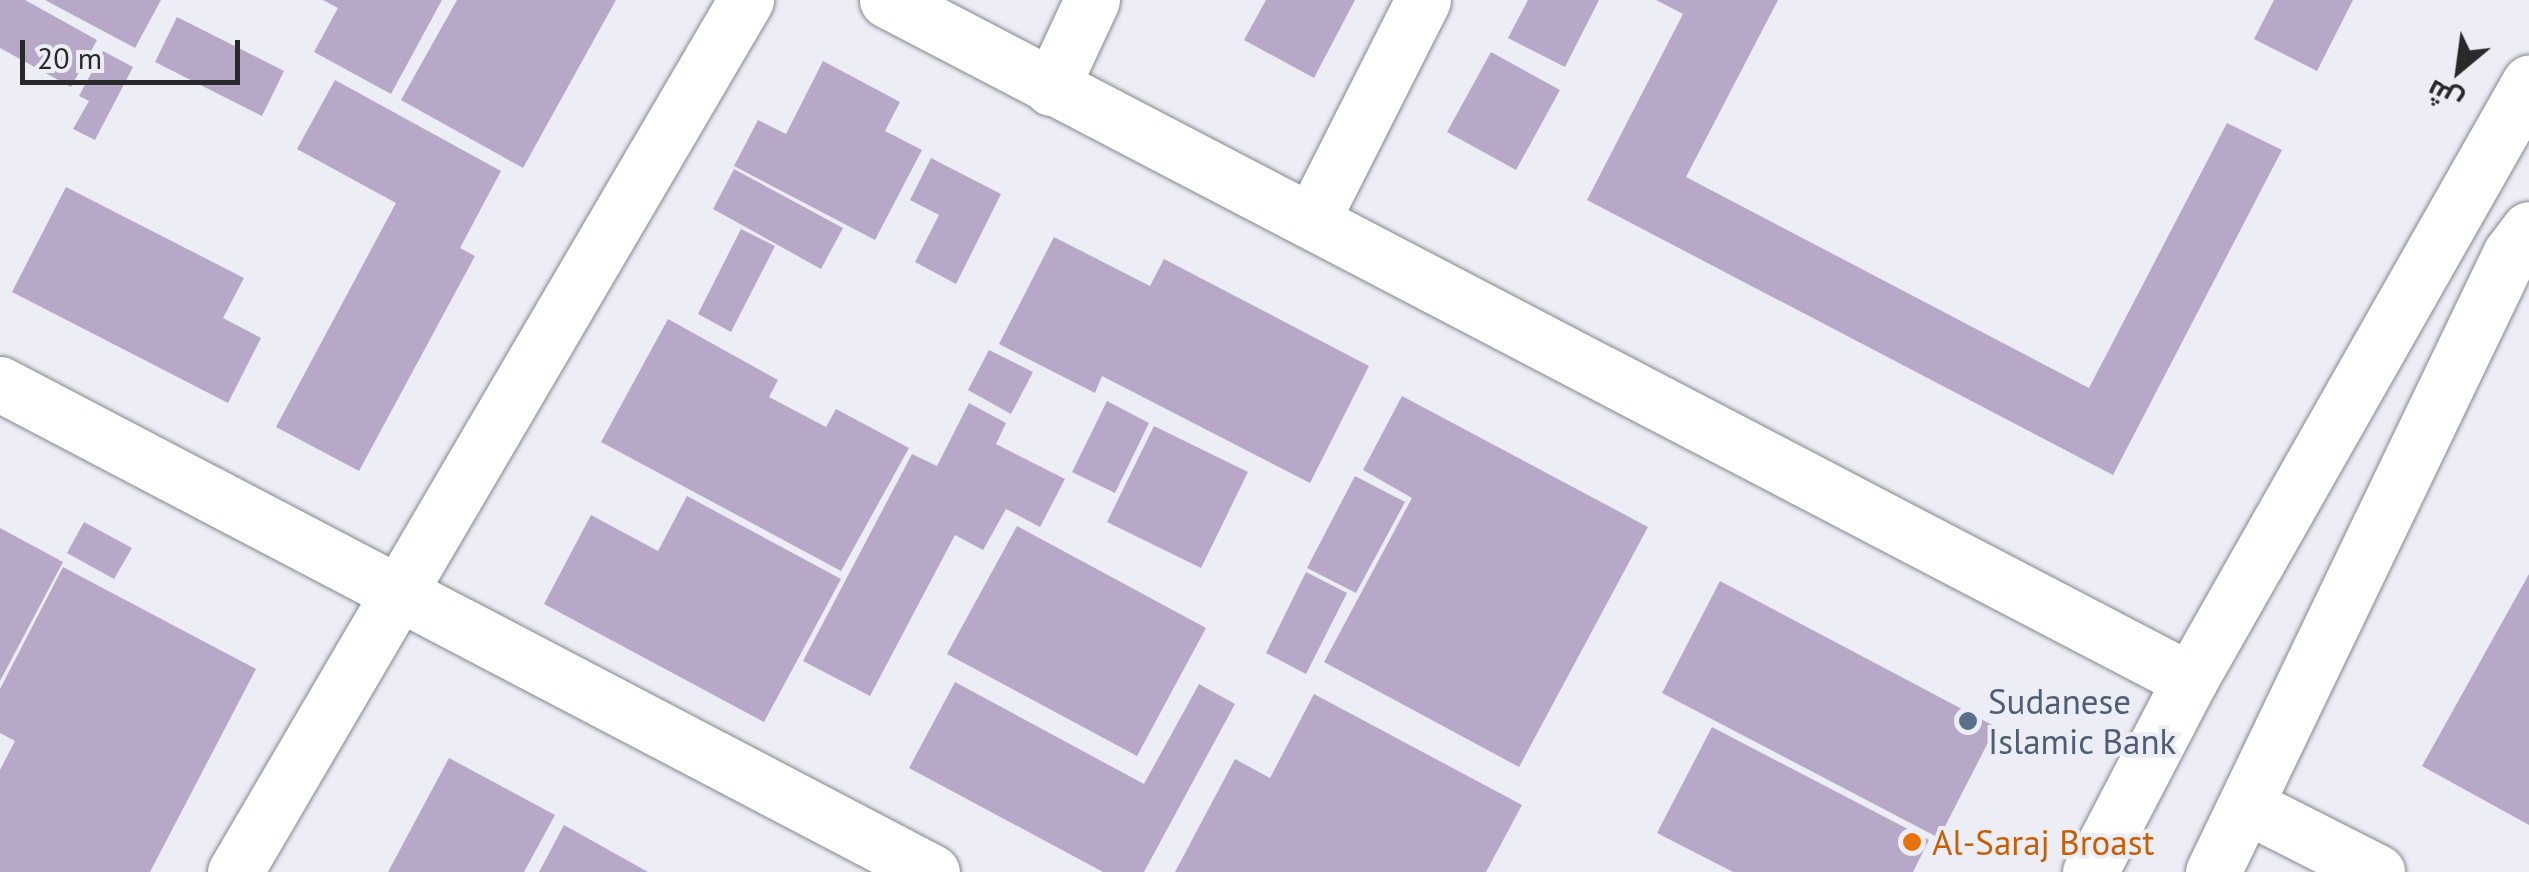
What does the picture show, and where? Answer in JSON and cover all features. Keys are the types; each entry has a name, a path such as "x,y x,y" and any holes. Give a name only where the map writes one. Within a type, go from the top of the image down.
{"street":[{"path":"235,872 746,0"},
{"path":"887,0 2190,680"},
{"path":"1051,88 1092,0"},
{"path":"1312,220 1423,0"},
{"path":"2090,872 2190,680 2529,83"},
{"path":"2213,872 2510,254 2529,229"},
{"path":"0,384 932,872"},
{"path":"2247,806 2378,872"}],"building":[{"path":"0,0 25,0 97,40 71,87 0,48"},
{"path":"45,0 161,0 135,48"},
{"path":"323,0 442,0 391,94 314,52 338,8"},
{"path":"457,0 616,0 523,168 401,100"},
{"path":"1266,0 1355,0 1314,78 1244,40"},
{"path":"1528,0 1599,0 1565,67 1508,38"},
{"path":"1656,0 1778,0 1686,177 2089,388 2227,123 2282,150 2113,475 1587,200 1683,14"},
{"path":"2274,0 2353,0 2317,71 2254,39"},
{"path":"177,17 284,71 262,116 155,62"},
{"path":"103,51 133,67 95,140 73,129 89,101 79,96"},
{"path":"1491,52 1560,90 1516,170 1447,132"},
{"path":"823,61 900,102 885,131 922,150 875,240 734,166 758,120 786,134"},
{"path":"335,80 501,171 460,248 475,256 359,471 276,427 396,203 297,149"},
{"path":"931,158 1001,194 956,284 915,262 939,215 910,200"},
{"path":"734,169 843,228 821,269 713,209"},
{"path":"66,187 244,278 223,318 261,338 228,403 12,292"},
{"path":"741,229 775,246 731,332 698,314"},
{"path":"1054,237 1150,286 1164,259 1369,366 1310,483 1102,376 1095,393 999,344"},
{"path":"668,319 778,380 769,397 826,427 836,409 909,448 841,571 601,442"},
{"path":"989,350 1033,372 1011,414 968,390"},
{"path":"1402,396 1648,527 1519,767 1324,662 1412,498 1363,470"},
{"path":"1107,401 1149,423 1115,493 1072,472"},
{"path":"969,403 1006,423 996,444 1065,479 1040,527 1006,509 983,550 955,535 870,696 803,661 912,454 937,466"},
{"path":"1154,426 1248,472 1201,568 1107,522"},
{"path":"1355,476 1405,502 1356,593 1307,568"},
{"path":"687,496 841,579 764,722 544,604 591,515 658,551"},
{"path":"84,522 132,548 114,579 67,553"},
{"path":"1017,526 1206,628 1137,756 947,654"},
{"path":"0,528 63,562 0,681"},
{"path":"63,567 256,669 150,872 0,872 0,770 15,741 0,733 0,689"},
{"path":"1306,572 1347,593 1306,674 1266,653"},
{"path":"2529,574 2529,825 2422,766"},
{"path":"1720,581 1996,727 1939,838 1662,693"},
{"path":"955,682 1144,784 1199,684 1235,704 1144,872 1103,872 909,768"},
{"path":"1314,694 1522,805 1486,872 1175,872 1235,759 1270,778"},
{"path":"1712,727 1929,840 1913,872 1733,872 1657,833"},
{"path":"449,758 555,815 524,872 388,872"},
{"path":"564,825 648,872 539,872"}],"place":[{"name":"Sudanese Islamic Bank","path":"1968,721"},
{"name":"Al-Saraj Broast","path":"1912,842"}]}
